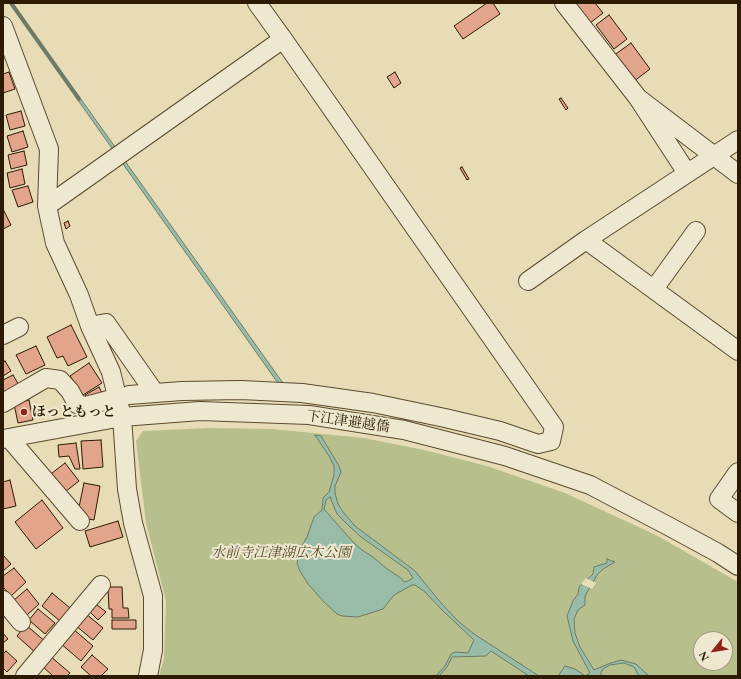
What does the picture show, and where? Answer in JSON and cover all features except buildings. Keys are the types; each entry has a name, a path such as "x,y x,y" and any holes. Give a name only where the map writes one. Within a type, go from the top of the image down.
{"street":[{"path":"3,403 46,378 60,380 70,391 77,404 86,406 121,397 155,393 241,390 302,393 373,403 445,418 500,432 538,444 552,441 554,427 257,3"},
{"path":"564,3 638,98 687,173"},
{"path":"3,27 49,149 47,206 55,243 79,295 90,326 111,372 127,416 127,489 131,516 153,596 153,650 148,676"},
{"path":"47,206 283,39"},
{"path":"638,98 738,174"},
{"path":"528,281 586,240 738,140"},
{"path":"654,289 696,231"},
{"path":"586,240 738,351"},
{"path":"90,326 106,323 155,393"},
{"path":"3,335 19,327"},
{"name":"下江津避越僑","path":"6,438 127,416 200,411 309,415 404,430 505,456 590,485 718,553 738,566"},
{"path":"6,438 80,521"},
{"path":"738,472 719,499 738,513"},
{"path":"25,676 101,584"},
{"path":"3,600 21,622"}],"green space":[{"name":"水前寺江津湖広木公園","path":"208,428 272,429 364,438 424,450 487,466 565,493 656,535 738,582 738,676 159,676 164,658 166,601 146,523 136,441 143,431"}],"shaded area":[{"path":"78,95 285,386 280,386 75,96"},
{"path":"315,435 321,436 339,466 341,472 335,486 335,493 338,504 355,526 415,571 458,621 474,634 539,676 529,676 491,651 486,656 452,657 447,667 439,676 436,676 445,666 451,654 455,652 468,653 474,640 425,592 415,585 412,585 394,595 383,609 358,617 342,616 337,614 324,602 308,584 300,571 297,563 297,554 307,537 314,517 322,510 323,498 329,492 334,475 334,466","holes":["330,497 337,514 361,537 408,570 413,578 404,582 353,542 324,509 326,500"]},
{"path":"607,559 615,562 603,569 597,575 585,596 585,605 578,610 574,619 575,633 580,647 594,670 621,660 636,664 649,676 639,676 634,667 624,663 610,665 604,668 601,672 601,676 585,676 590,673 573,641 567,616 573,601 578,594 579,587 593,574 594,567 607,563"},
{"path":"565,666 575,669 585,676 558,676"}],"pier":[{"path":"586,578 596,583 592,589 581,584"}],"waterway":[{"path":"11,3 79,99"}],"place":[{"name":"ほっともっと","path":"24,412"}]}
